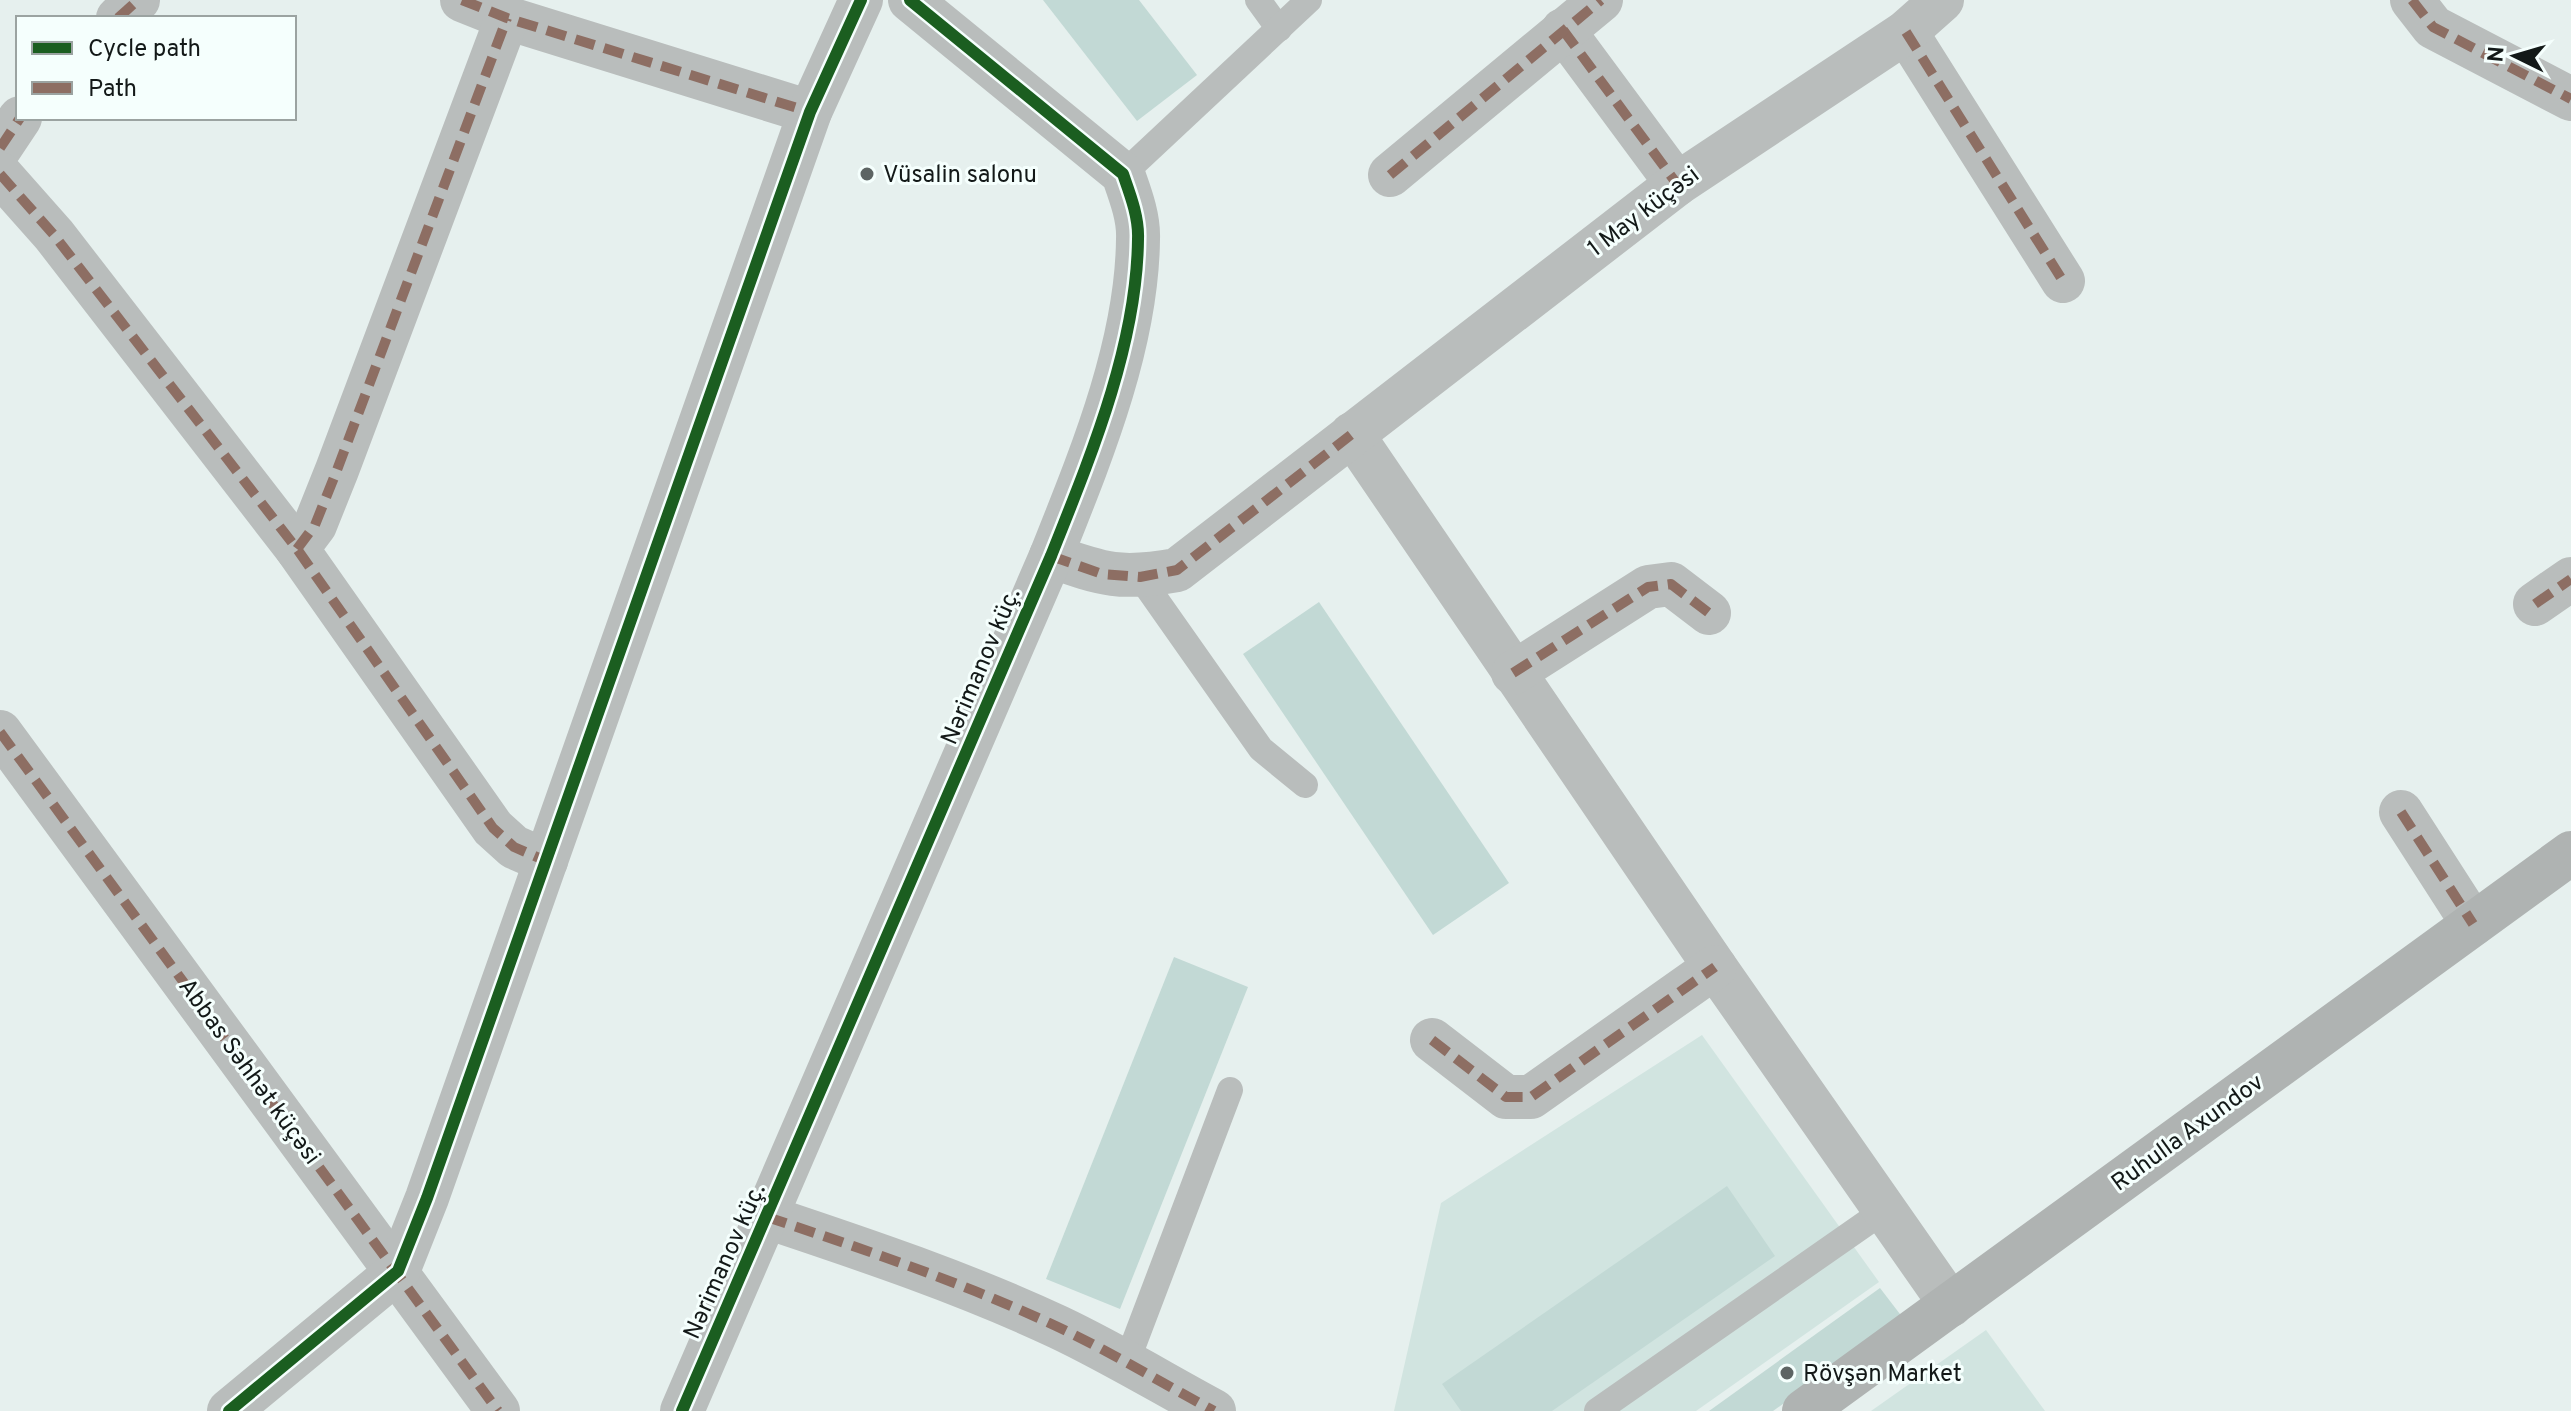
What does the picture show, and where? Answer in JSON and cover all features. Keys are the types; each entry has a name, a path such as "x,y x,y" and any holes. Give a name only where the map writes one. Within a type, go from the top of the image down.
{"street":[{"path":"120,16 138,0"},
{"path":"462,0 507,18 810,112"},
{"path":"229,1411 398,1271 427,1198 810,112 861,0"},
{"path":"910,0 1123,174"},
{"path":"1390,175 1601,0"},
{"name":"1 May küçəsi","path":"1051,556 1102,574 1140,577 1177,570 1677,184 1906,32 1942,0"},
{"path":"2412,0 2433,27 2571,99"},
{"path":"297,549 315,525 337,470 507,18"},
{"path":"1563,30 1677,184"},
{"path":"1906,32 2063,281"},
{"path":"0,148 19,120"},
{"path":"0,174 54,235 297,549 493,828 514,847 546,861"},
{"name":"Nərimanov küç.","path":"682,1411 1079,487 1111,394 1132,306 1139,237 1123,174"},
{"path":"1352,434 1715,967 1951,1305"},
{"path":"2535,604 2571,579"},
{"path":"1513,673 1648,587 1671,584 1709,613"},
{"name":"Abbas Səhhət küçəsi","path":"1,735 498,1411"},
{"path":"2401,812 2473,924"},
{"name":"Ruhulla Axundov","path":"1804,1411 2571,853"},
{"path":"1432,1040 1506,1097 1531,1097 1715,967"},
{"path":"767,1217 976,1291 1060,1328 1214,1411"}],"lane":[{"path":"1258,0 1279,29"},
{"path":"1123,174 1309,0"},
{"path":"1140,577 1261,749 1305,785"},
{"path":"1126,1364 1230,1090"},
{"path":"1597,1411 1885,1210"}],"shaded area":[{"path":"1702,1035 1879,1282 1696,1411 1394,1411 1441,1203"},
{"path":"1986,1330 2045,1411 1871,1411"}],"building":[{"path":"1043,0 1139,0 1197,75 1137,121"},
{"path":"1319,602 1509,883 1433,935 1243,654"},
{"path":"1174,957 1248,987 1120,1309 1046,1279"},
{"path":"1727,1186 1775,1256 1552,1411 1461,1411 1442,1384"},
{"path":"1880,1288 1903,1318 1773,1411 1709,1411"}],"marked path":[{"path":"120,16 138,0"},
{"path":"462,0 507,18 810,112"},
{"path":"1390,175 1601,0"},
{"path":"2412,0 2433,27 2571,99"},
{"path":"297,549 315,525 337,470 507,18"},
{"path":"1563,30 1677,184"},
{"path":"1906,32 2063,281"},
{"path":"0,148 19,120"},
{"path":"0,174 54,235 297,549 493,828 514,847 546,861"},
{"path":"1051,556 1102,574 1140,577 1177,570 1352,434"},
{"path":"2535,604 2571,579"},
{"path":"1513,673 1648,587 1671,584 1709,613"},
{"path":"0,732 498,1411"},
{"path":"2401,812 2473,924"},
{"path":"1432,1040 1506,1097 1531,1097 1715,967"},
{"path":"767,1217 914,1268 1023,1311 1097,1347 1214,1411"}],"cycle path":[{"path":"229,1411 398,1271 427,1198 810,112 861,0"},
{"path":"682,1411 1051,556 1109,401 1136,279 1137,222 1123,174 910,0"}],"place":[{"name":"Vüsalin salonu","path":"867,174"},
{"name":"Rövşən Market","path":"1787,1373"}]}
